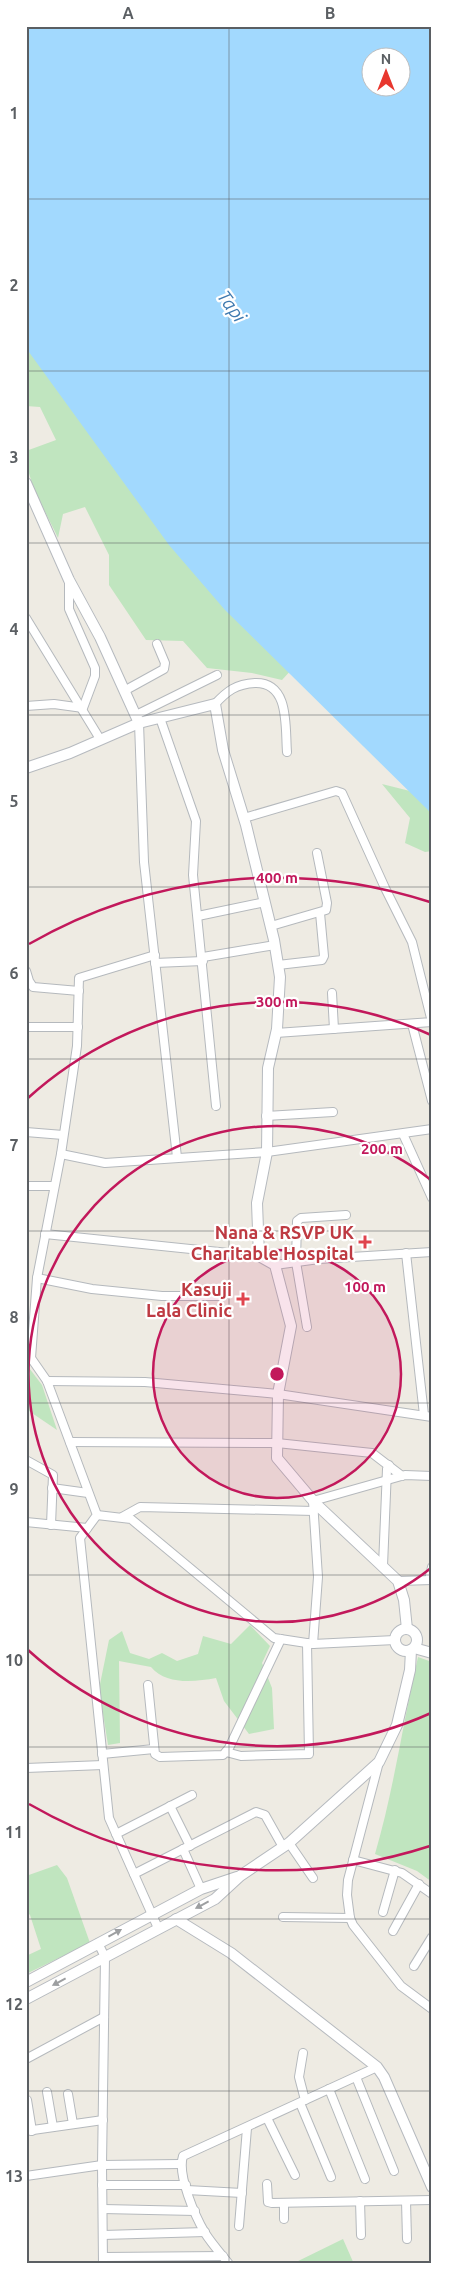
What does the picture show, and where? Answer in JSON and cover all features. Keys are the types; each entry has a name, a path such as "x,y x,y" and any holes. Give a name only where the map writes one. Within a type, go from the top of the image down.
{"street":[{"path":"26,483 69,580 110,660 137,719 144,862 177,1157"},
{"path":"69,580 69,609 95,668 95,676 83,708"},
{"path":"26,618 83,708 100,739"},
{"path":"124,691 164,669 165,663 157,644"},
{"path":"95,668 110,660"},
{"path":"26,768 70,753 100,739 217,674"},
{"path":"137,719 160,718 215,704 236,686 263,683 272,686 278,692 282,705 287,752"},
{"path":"26,706 54,704 83,708"},
{"path":"215,704 223,750 244,818 271,926 280,977 276,1033 268,1068 267,1152 256,1203 259,1256"},
{"path":"160,718 196,821 193,875 203,959 216,1106"},
{"path":"244,818 336,791 342,793 414,948 432,1022 276,1033"},
{"path":"271,926 326,910 327,903 317,853"},
{"path":"198,916 265,902"},
{"path":"278,965 322,960 324,956 320,913"},
{"path":"97,1515 47,1381 29,1358 37,1278 61,1154 77,1046 80,978 155,959 203,959 275,945"},
{"path":"26,971 29,981 34,987 79,991"},
{"path":"332,993 334,1029"},
{"path":"412,1024 432,1101"},
{"path":"26,1027 78,1027"},
{"path":"266,1116 333,1112"},
{"path":"61,1154 105,1163 267,1152 432,1130"},
{"path":"26,1132 63,1135"},
{"path":"403,1134 432,1198"},
{"path":"26,1186 54,1186"},
{"path":"307,1327 296,1262 296,1224 298,1219 346,1215"},
{"path":"45,1234 259,1256 276,1265 432,1252"},
{"path":"47,1381 145,1382 278,1394 428,1416 406,1253"},
{"path":"276,1265 291,1326 278,1394 277,1458 313,1506 398,1581 404,1600 407,1629"},
{"path":"37,1278 92,1289 162,1296 223,1296"},
{"path":"70,1442 277,1443 372,1453 402,1476"},
{"path":"26,1460 53,1475 51,1525"},
{"path":"382,1566 386,1480 389,1465"},
{"path":"122,1517 140,1507 313,1506 386,1480 412,1474 432,1476"},
{"path":"52,1488 88,1493"},
{"path":"226,1752 241,1756 309,1754 310,1644 318,1585 313,1506"},
{"path":"97,1515 131,1519 274,1638 310,1644 395,1640"},
{"path":"97,1515 80,1538 109,1818 158,1928"},
{"path":"26,1522 87,1528"},
{"path":"398,1581 430,1580 432,1567"},
{"path":"395,1640 400,1631 407,1629 414,1632 418,1638 413,1649 397,1725 379,1762 353,1860 347,1887 350,1918 401,1986 432,2008"},
{"path":"148,1685 155,1754 160,1757 218,1756 226,1752 281,1639"},
{"path":"395,1640 401,1650 413,1649 432,1653"},
{"path":"102,1754 154,1749"},
{"path":"26,1999 215,1898 240,1876 286,1845 379,1762"},
{"path":"26,1768 103,1765"},
{"path":"116,1834 192,1795"},
{"path":"170,1806 201,1889"},
{"path":"134,1874 259,1812 265,1815 313,1878"},
{"path":"353,1860 395,1870 432,1894"},
{"path":"383,1912 395,1870"},
{"path":"26,1982 152,1913 201,1889 240,1876"},
{"path":"393,1930 419,1884"},
{"path":"282,1917 350,1918"},
{"path":"176,1919 231,1953 377,2067 384,2077 432,2187"},
{"path":"414,1966 432,1937"},
{"path":"98,1943 105,1957 102,2120 103,2260 223,2256"},
{"path":"26,2060 104,2017"},
{"path":"303,2053 299,2077 303,2102 331,2176"},
{"path":"229,2264 205,2232 195,2211 180,2164 183,2156 377,2067"},
{"path":"356,2077 394,2171"},
{"path":"329,2089 365,2179"},
{"path":"47,2092 53,2127"},
{"path":"68,2094 73,2124"},
{"path":"27,2100 29,2131 102,2120"},
{"path":"267,2118 295,2175"},
{"path":"239,2226 247,2128"},
{"path":"26,2176 102,2165 180,2164"},
{"path":"267,2184 268,2202 432,2200"},
{"path":"102,2185 187,2188 242,2193"},
{"path":"360,2201 361,2235"},
{"path":"406,2201 407,2239"},
{"path":"284,2203 284,2219"},
{"path":"102,2209 195,2211"},
{"path":"103,2235 205,2232"}],"green space":[{"path":"26,332 293,668 282,680 252,673 207,668 183,641 146,640 109,585 109,555 85,507 63,514 58,538 37,496 27,462 26,451 56,440 40,407 26,406"},
{"path":"382,784 418,793 432,807 432,851 425,852 405,843 410,818"},
{"path":"26,1364 42,1385 57,1430 26,1409"},
{"path":"250,1625 270,1646 262,1663 272,1688 274,1729 249,1734 224,1701 216,1678 181,1681 164,1677 151,1667 119,1661 120,1743 108,1745 99,1689 109,1640 122,1631 130,1653 149,1659 162,1653 177,1661 198,1654 203,1636 231,1644"},
{"path":"418,1657 432,1662 432,1882 417,1871 375,1854 388,1805"},
{"path":"57,1865 67,1878 90,1943 26,1974 26,1956 41,1949 30,1915 26,1911 26,1876"},
{"path":"343,2239 354,2264 340,2264 335,2261 329,2264 292,2264"}],"water":[{"name":"Tapi","path":"26,26 432,26 432,814 225,610 169,545 26,348"}],"place":[{"name":"Nana & RSVP UK Charitable Hospital","path":"365,1242"},
{"name":"Kasuji Lala Clinic","path":"243,1299"}]}
